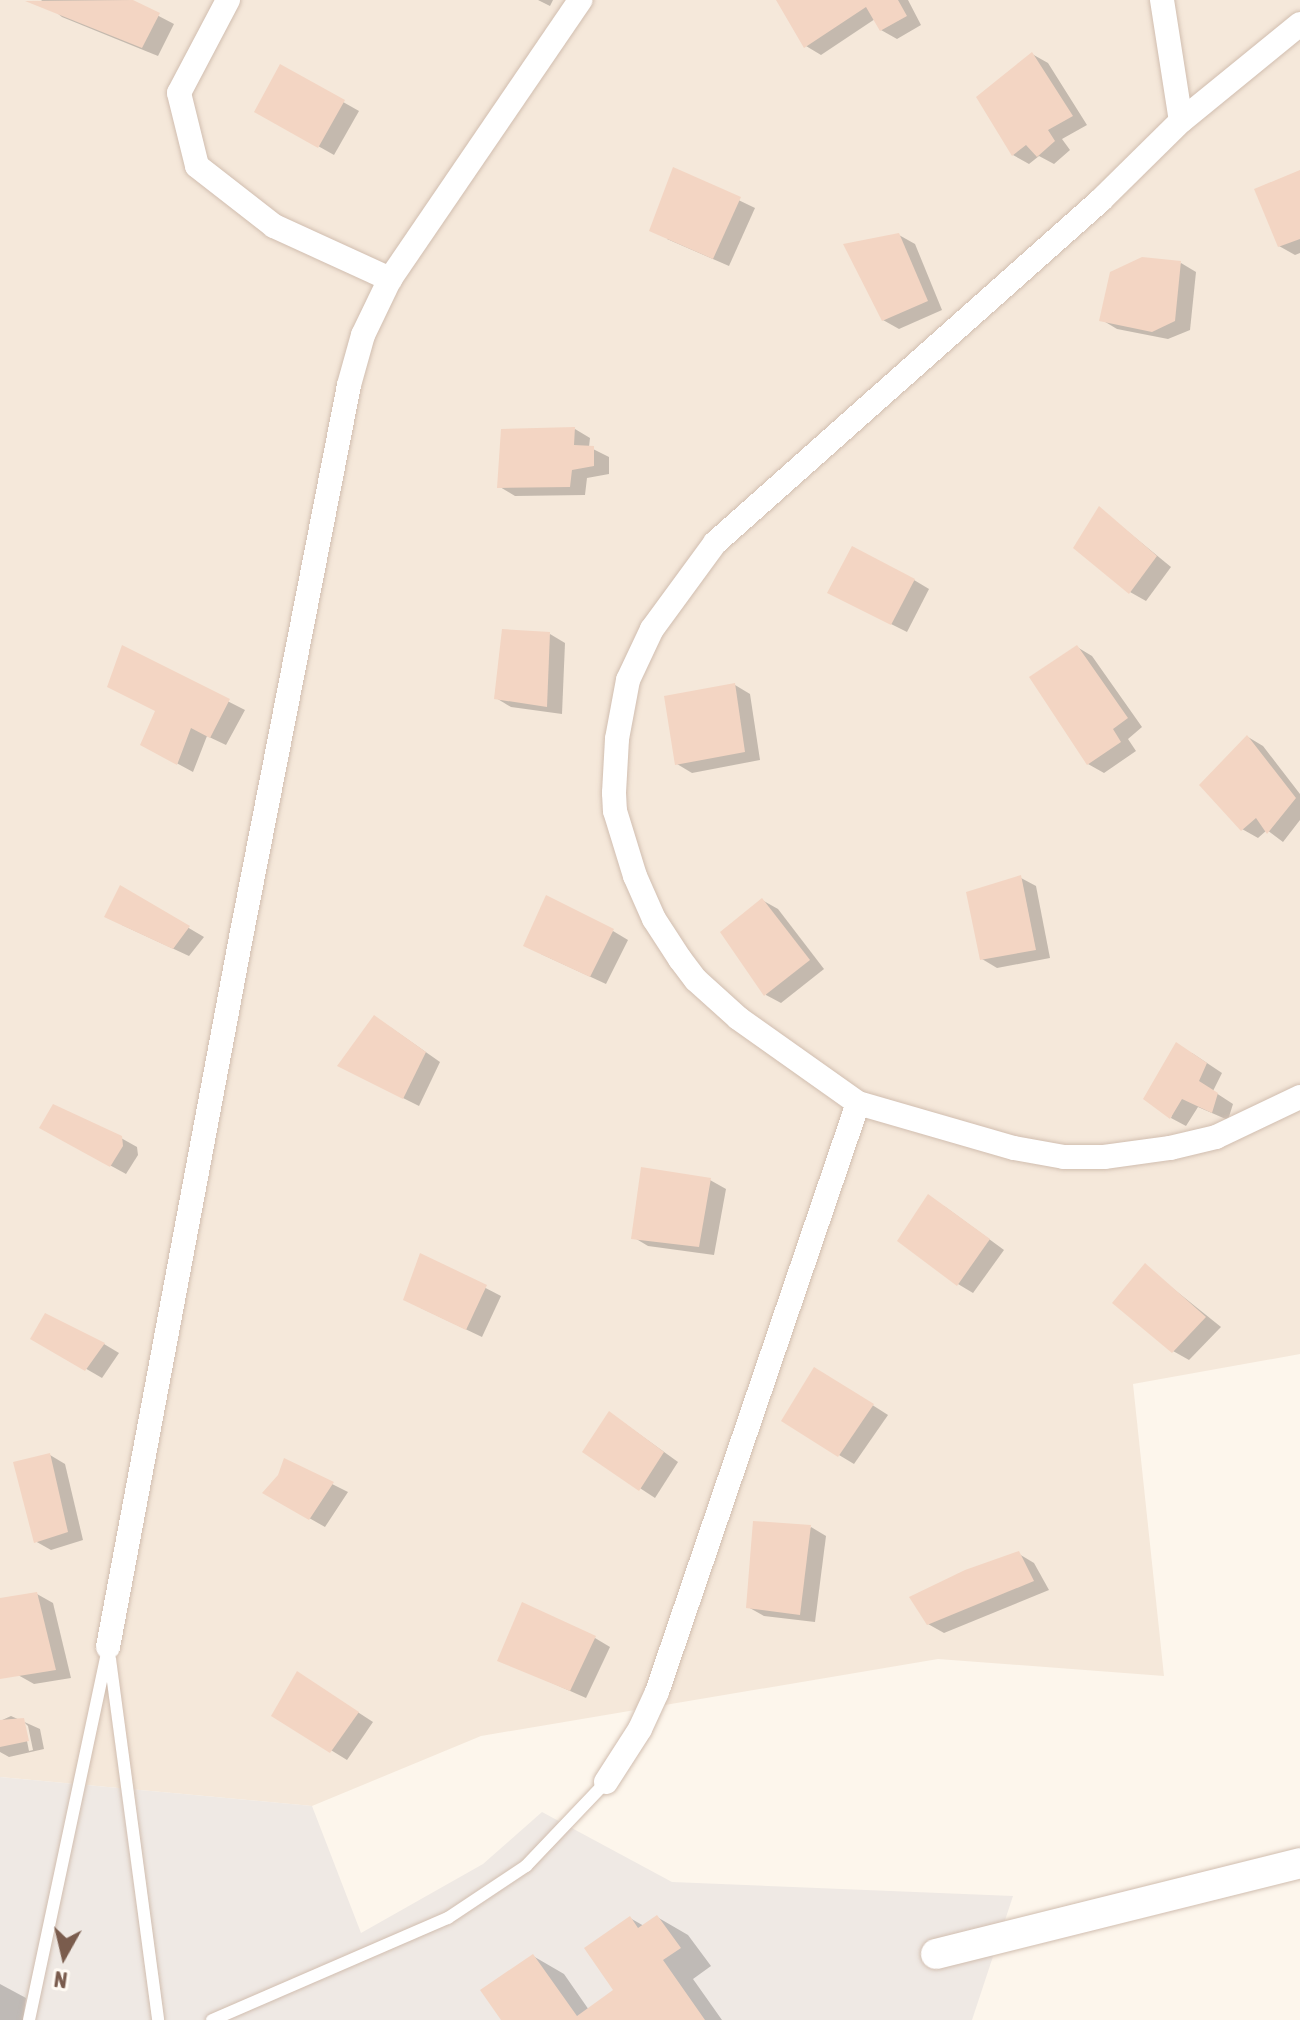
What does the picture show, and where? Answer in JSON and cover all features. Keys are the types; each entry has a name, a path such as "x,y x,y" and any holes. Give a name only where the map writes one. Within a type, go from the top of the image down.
{"street":[{"path":"228,0 179,93 197,166 274,226 390,279"},
{"path":"108,1647 349,385 363,335 390,279 580,0"},
{"path":"1162,0 1181,121"},
{"path":"1300,24 1181,121 1101,200 723,535 652,629 628,680 617,739 615,811 635,876 654,919 680,959 715,998 858,1103 1014,1148 1064,1157 1104,1157 1170,1148 1216,1137 1300,1097"},
{"path":"606,1782 640,1729 657,1692 858,1103"},
{"path":"936,1954 1300,1863"}],"lane":[{"path":"29,2020 108,1647"},
{"path":"108,1647 158,2020"},
{"path":"212,2020 448,1918 526,1866 606,1782"}],"shaded area":[{"path":"0,0 1300,0 1300,1354 1133,1384 1164,1676 938,1659 481,1736 312,1806 0,1777"},
{"path":"0,1777 312,1806 361,1933 483,1864 542,1812 672,1882 1013,1896 972,2020 0,2020"}],"building":[{"path":"133,0 160,13 142,48 25,1"},
{"path":"776,0 898,0 907,16 880,31 866,7 804,48"},
{"path":"1032,52 1073,116 1048,130 1055,141 1037,157 1026,145 1012,156 976,97"},
{"path":"280,64 345,100 318,148 254,112"},
{"path":"673,167 741,197 713,259 649,231"},
{"path":"1300,170 1300,239 1278,247 1254,189"},
{"path":"899,233 928,301 882,321 843,244"},
{"path":"1142,257 1181,261 1175,321 1152,332 1099,321 1110,272"},
{"path":"575,427 574,445 594,446 594,466 572,470 570,487 497,488 501,429"},
{"path":"1099,506 1157,556 1129,594 1073,548"},
{"path":"852,546 915,579 891,625 827,593"},
{"path":"502,629 550,632 547,707 494,699"},
{"path":"122,645 230,699 210,738 191,728 177,765 140,745 155,711 107,687"},
{"path":"1077,645 1128,718 1113,729 1121,742 1087,765 1029,677"},
{"path":"735,683 745,752 675,765 664,696"},
{"path":"1247,735 1296,798 1267,834 1256,818 1241,831 1199,785"},
{"path":"1021,875 1036,950 980,960 966,892"},
{"path":"120,885 190,926 173,949 104,917"},
{"path":"546,895 614,929 590,977 523,946"},
{"path":"762,898 810,960 764,996 720,932"},
{"path":"374,1015 426,1052 403,1099 337,1066"},
{"path":"1176,1042 1207,1063 1199,1081 1218,1093 1212,1113 1182,1099 1170,1119 1143,1099"},
{"path":"53,1104 122,1136 123,1146 110,1167 39,1128"},
{"path":"641,1167 711,1178 699,1247 631,1239"},
{"path":"928,1194 990,1239 957,1286 897,1241"},
{"path":"420,1253 487,1285 466,1330 403,1300"},
{"path":"1145,1263 1206,1317 1172,1353 1112,1303"},
{"path":"45,1313 105,1343 85,1371 30,1339"},
{"path":"814,1367 874,1404 838,1457 781,1421"},
{"path":"609,1411 664,1452 639,1491 582,1452"},
{"path":"50,1453 68,1532 34,1543 13,1462"},
{"path":"284,1458 334,1482 309,1520 262,1493 278,1475"},
{"path":"753,1521 811,1525 800,1615 746,1608"},
{"path":"1019,1551 1034,1581 927,1625 909,1597 965,1570"},
{"path":"37,1592 56,1670 0,1679 0,1598"},
{"path":"522,1602 596,1636 570,1691 497,1661"},
{"path":"297,1671 359,1712 330,1753 271,1716"},
{"path":"24,1718 29,1741 0,1747 0,1720"},
{"path":"657,1915 681,1948 663,1960 705,2020 501,2020 480,1990 533,1954 577,2016 613,1990 584,1948 630,1916 638,1928"}]}
